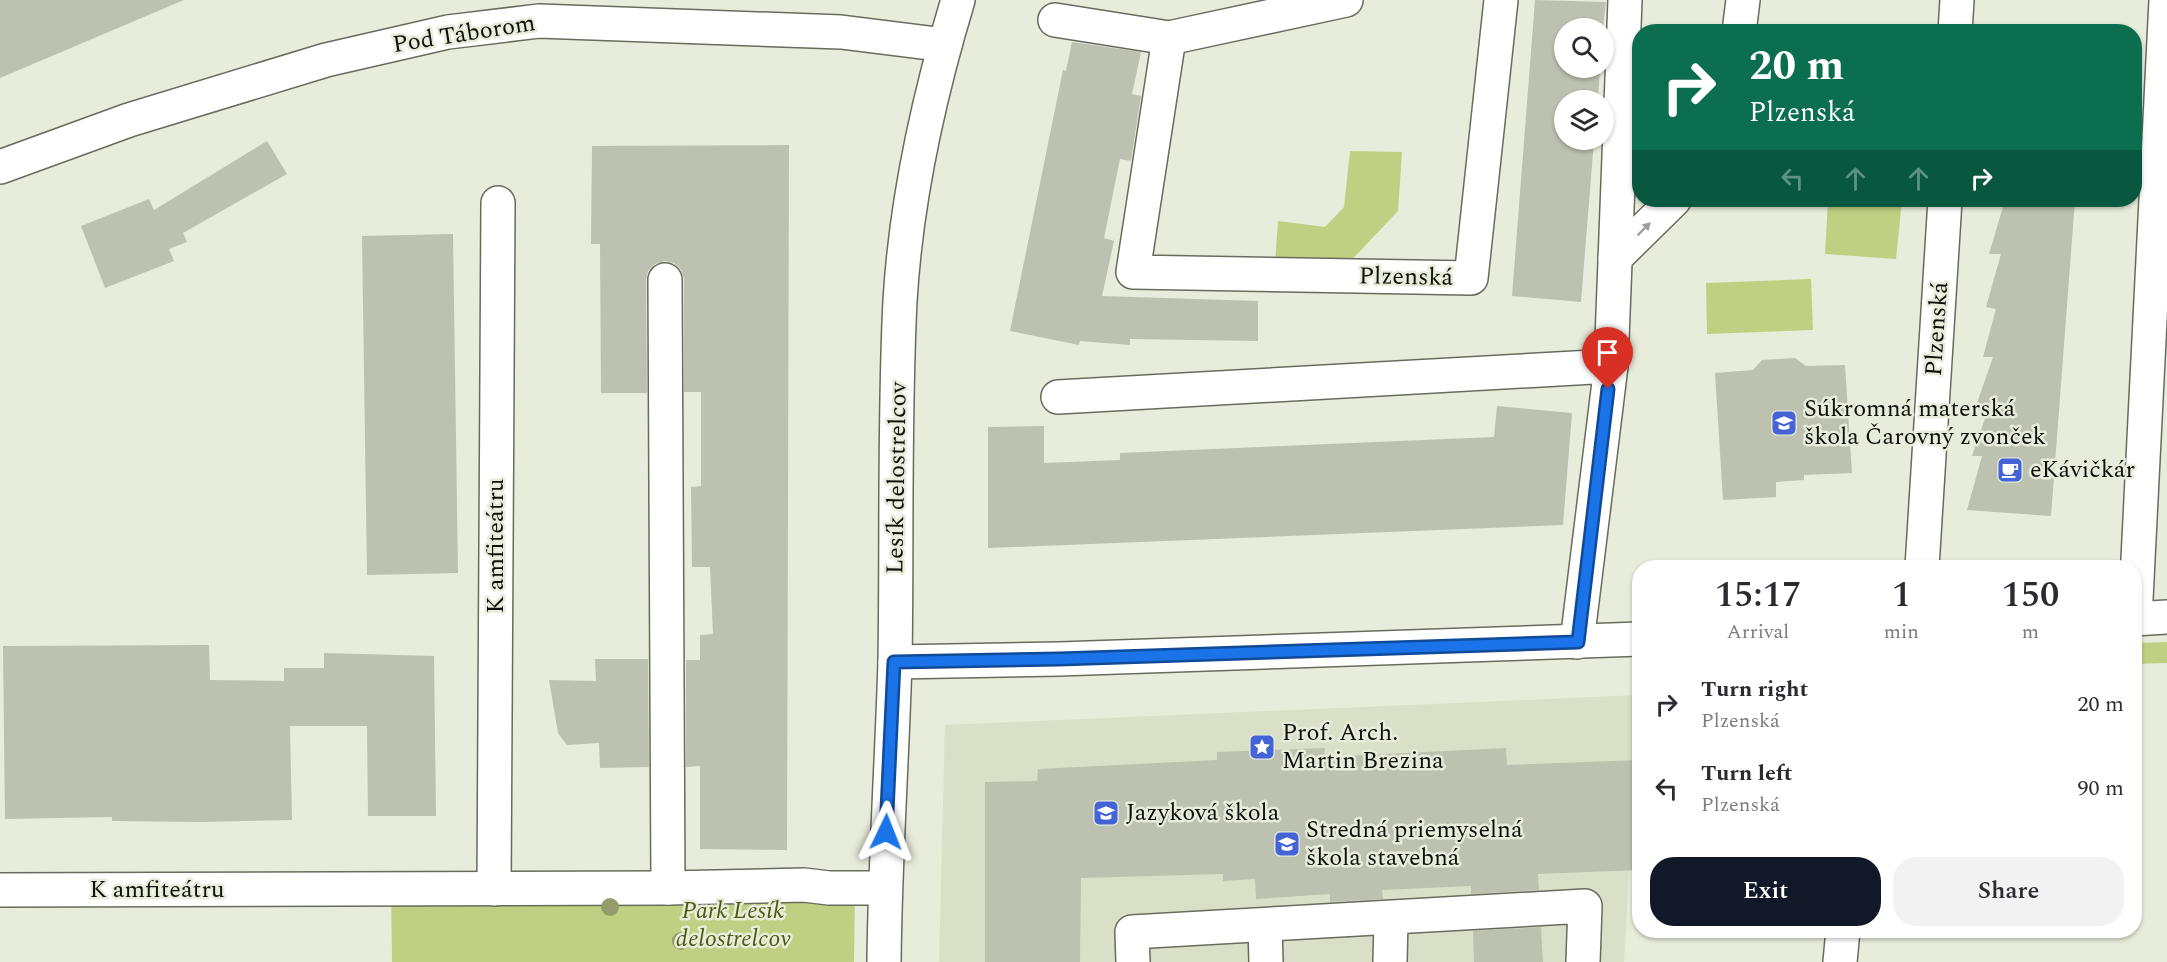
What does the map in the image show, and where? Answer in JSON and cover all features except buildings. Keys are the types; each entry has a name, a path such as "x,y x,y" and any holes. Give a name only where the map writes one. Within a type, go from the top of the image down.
{"street":[{"path":"1055,20 1169,38 1346,0"},
{"name":"Plzenská","path":"1169,38 1133,272 1471,278 1501,0"},
{"path":"1578,642 1611,366 1625,0"},
{"path":"1740,24 1743,0"},
{"path":"1956,24 1957,0"},
{"path":"2138,560 2166,0"},
{"name":"Pod Táborom","path":"0,166 129,120 326,60 471,29 539,21 841,32 950,16"},
{"name":"Lesík delostrelcov","path":"884,962 894,662 900,298 913,192 950,16"},
{"name":"K amfiteátru","path":"494,889 498,203"},
{"path":"1615,258 1667,207"},
{"name":"Plzenská","path":"1922,560 1945,207"},
{"path":"665,280 668,888"},
{"path":"1058,397 1611,366"},
{"path":"2142,619 2167,617"},
{"path":"894,662 1071,659 1632,639"},
{"name":"K amfiteátru","path":"0,890 668,888 804,885 829,888 885,888"},
{"path":"1133,962 1132,932 1391,919 1585,906 1583,962"},
{"path":"1390,962 1391,919"},
{"path":"1265,926 1266,962"},
{"path":"1840,962 1842,938"}],"shaded area":[{"name":"Stredná priemyselná škola stavebná","path":"1632,695 1632,820 1624,962 939,962 945,725"}],"green space":[{"path":"1350,151 1402,152 1398,211 1344,268 1275,263 1278,221 1325,227 1344,207"},
{"path":"1828,207 1901,207 1896,259 1825,254"},
{"path":"1811,279 1813,330 1707,334 1706,283"},
{"path":"2167,642 2167,663 2142,664 2142,643"},
{"name":"Park Lesík delostrelcov","path":"391,886 855,888 854,962 392,962"}],"place":[{"name":"Súkromná materská škola Čarovný zvonček","path":"1784,423"},
{"name":"eKávičkár","path":"2010,470"},
{"name":"Prof. Arch. Martin Brezina","path":"1262,747"},
{"name":"Jazyková škola","path":"1106,813"},
{"name":"Stredná priemyselná škola stavebná","path":"1287,844"}],"route":[{"path":"886,832 894,662 1059,659 1578,642 1608,389"}]}
